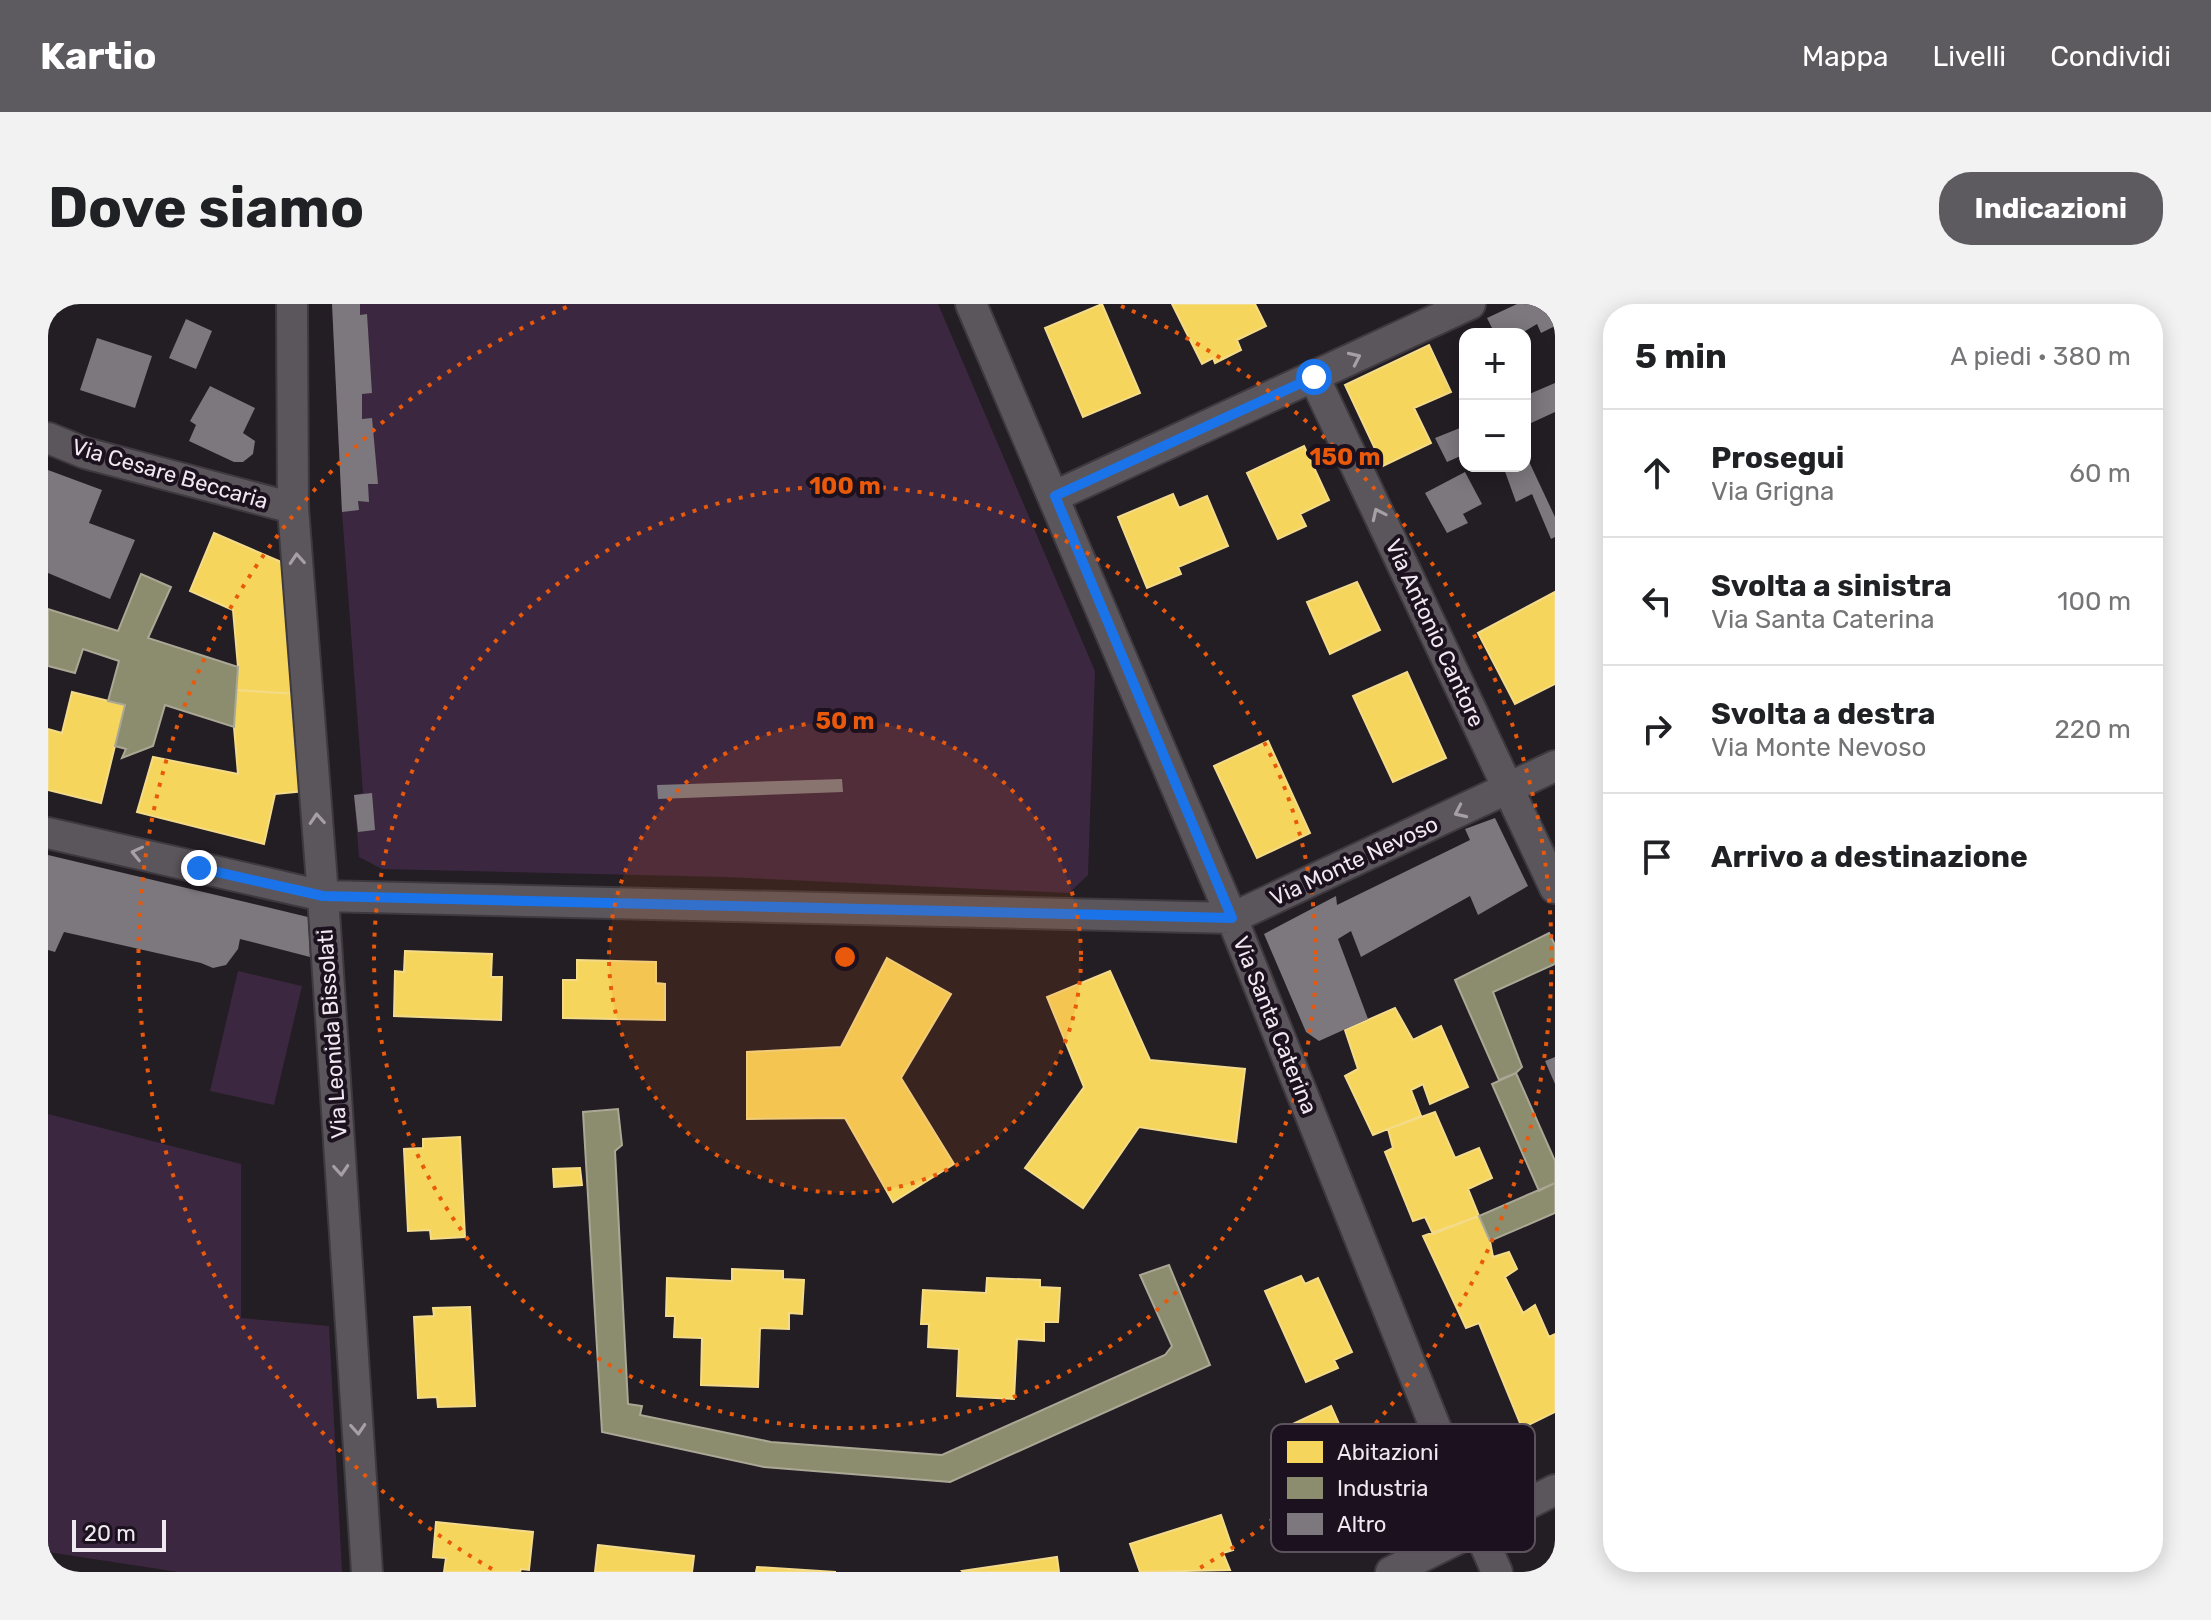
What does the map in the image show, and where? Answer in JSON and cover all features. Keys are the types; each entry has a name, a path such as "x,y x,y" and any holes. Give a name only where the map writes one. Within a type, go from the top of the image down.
{"street":[{"name":"Via Leonida Bissolati","path":"292,304 293,508 323,896 367,1572"},
{"name":"Via Santa Caterina","path":"971,304 1232,918 1434,1424"},
{"path":"1055,496 1470,304"},
{"name":"Via Antonio Cantore","path":"1314,377 1555,888"},
{"name":"Via Cesare Beccaria","path":"48,438 85,453 293,508"},
{"name":"Via Monte Nevoso","path":"48,833 323,896 1232,918 1555,766"},
{"path":"1535,1501 1555,1490"},
{"path":"1391,1572 1433,1552"},
{"name":"Via Santa Caterina","path":"1488,1552 1497,1572"}],"shaded area":[{"path":"332,304 938,304 1095,671 1088,875 1069,893 725,877 382,869 359,857 354,795 363,793 342,512"},
{"path":"238,971 302,986 274,1105 210,1091"},
{"path":"48,1114 241,1164 241,1318 329,1326 342,1572 178,1572 48,1552"}],"building: Abitazioni":[{"path":"1102,304 1140,393 1083,417 1045,328"},
{"path":"1172,304 1255,304 1266,326 1237,340 1241,350 1215,363 1213,358 1202,364"},
{"path":"1429,345 1451,392 1414,408 1431,443 1383,466 1345,385"},
{"path":"1304,446 1329,500 1300,514 1306,526 1278,539 1247,473"},
{"path":"1173,494 1179,508 1207,496 1228,546 1178,567 1181,574 1147,588 1118,517"},
{"path":"214,533 286,564 297,694 236,690 238,667 233,610 190,591"},
{"path":"1357,582 1380,630 1330,654 1307,602"},
{"path":"1555,592 1555,684 1515,704 1478,633"},
{"path":"1407,672 1446,758 1393,782 1353,696"},
{"path":"236,690 297,694 305,791 275,794 264,844 137,812 153,757 238,774 234,727"},
{"path":"72,692 125,705 101,803 48,790 48,729 62,733"},
{"path":"1268,741 1310,833 1257,858 1214,766"},
{"path":"405,951 492,954 491,977 502,977 501,1020 394,1016 395,971 404,972"},
{"path":"887,958 951,994 901,1078 954,1164 893,1202 845,1118 747,1119 747,1052 841,1047"},
{"path":"577,960 656,962 656,983 665,984 665,1020 563,1018 563,980 577,980"},
{"path":"1110,971 1150,1060 1245,1069 1236,1142 1139,1127 1083,1208 1025,1168 1084,1087 1047,997"},
{"path":"1395,1008 1413,1040 1441,1026 1468,1087 1430,1104 1423,1084 1411,1090 1421,1116 1373,1135 1345,1076 1358,1069 1345,1030"},
{"path":"1435,1112 1455,1158 1479,1148 1492,1178 1468,1189 1479,1216 1433,1234 1425,1217 1413,1221 1385,1152 1393,1148 1388,1129"},
{"path":"460,1137 465,1237 431,1239 430,1230 408,1231 404,1149 423,1148 423,1139"},
{"path":"580,1168 582,1185 554,1187 553,1169"},
{"path":"1479,1216 1493,1257 1509,1252 1517,1269 1505,1277 1523,1313 1535,1305 1549,1337 1555,1334 1555,1412 1530,1424 1520,1424 1479,1323 1466,1328 1423,1236"},
{"path":"732,1269 783,1271 783,1279 804,1280 802,1314 789,1313 789,1329 760,1328 758,1387 701,1385 702,1338 674,1337 675,1316 666,1316 667,1278 732,1281"},
{"path":"1301,1276 1305,1284 1318,1278 1352,1352 1334,1360 1338,1368 1306,1382 1265,1291"},
{"path":"987,1278 1040,1280 1040,1287 1060,1288 1058,1322 1044,1322 1044,1341 1017,1339 1014,1399 957,1396 959,1349 928,1347 929,1324 921,1324 923,1290 986,1293"},
{"path":"470,1307 475,1406 438,1407 437,1397 418,1398 414,1317 434,1316 433,1308"},
{"path":"1331,1406 1339,1424 1293,1424"},
{"path":"1221,1515 1233,1550 1223,1553 1230,1570 1140,1572 1130,1544"},
{"path":"436,1522 533,1532 529,1570 444,1572 446,1558 433,1557"},
{"path":"598,1545 694,1556 692,1572 595,1572"},
{"path":"1057,1557 1059,1572 962,1571"},
{"path":"757,1567 836,1572 756,1572"}],"building: Industria":[{"path":"141,574 171,587 148,638 238,667 234,727 165,705 153,746 122,758 126,749 115,746 125,705 108,701 119,661 83,649 75,673 48,666 48,609 118,631"},
{"path":"1549,933 1555,945 1555,964 1493,992 1522,1067 1499,1080 1455,980"},
{"path":"1516,1073 1555,1161 1555,1183 1539,1191 1492,1084"},
{"path":"618,1109 622,1145 615,1151 628,1404 642,1406 640,1415 771,1442 942,1455 1165,1355 1172,1346 1140,1275 1169,1265 1210,1365 950,1482 764,1467 602,1432 583,1112"},
{"path":"1555,1183 1555,1213 1490,1241 1479,1216"}],"building: Altro":[{"path":"332,304 360,304 360,315 367,314 372,393 362,394 362,419 372,418 378,484 368,484 369,502 358,501 359,510 342,512"},
{"path":"1517,304 1555,304 1555,315 1550,318 1555,326 1541,333 1537,324 1530,328 1492,328 1487,318"},
{"path":"186,319 212,331 196,369 169,358"},
{"path":"97,338 152,356 135,408 80,390"},
{"path":"1555,383 1555,412 1531,423 1531,393"},
{"path":"210,386 255,408 243,433 255,441 253,454 243,462 234,462 189,441 196,425 190,421"},
{"path":"1459,428 1459,457 1447,462 1435,438"},
{"path":"1531,466 1555,517 1555,537 1551,539 1532,494 1516,502 1505,472 1531,472"},
{"path":"48,470 102,490 89,523 135,540 110,599 48,573"},
{"path":"1465,472 1482,504 1463,514 1468,523 1447,533 1425,493"},
{"path":"842,779 843,792 658,799 657,785"},
{"path":"372,793 375,830 358,832 354,795"},
{"path":"1495,818 1528,886 1478,915 1470,896 1361,957 1351,931 1338,939 1368,1019 1319,1041 1306,1032 1264,934 1336,896 1337,905 1470,840 1465,829"},
{"path":"48,855 308,917 310,957 240,939 238,949 226,965 213,968 64,932 55,952 48,950"},
{"path":"1555,1057 1555,1084 1545,1061"}],"route":[{"path":"199,868 323,896 1232,918 1055,496 1314,377"}]}
